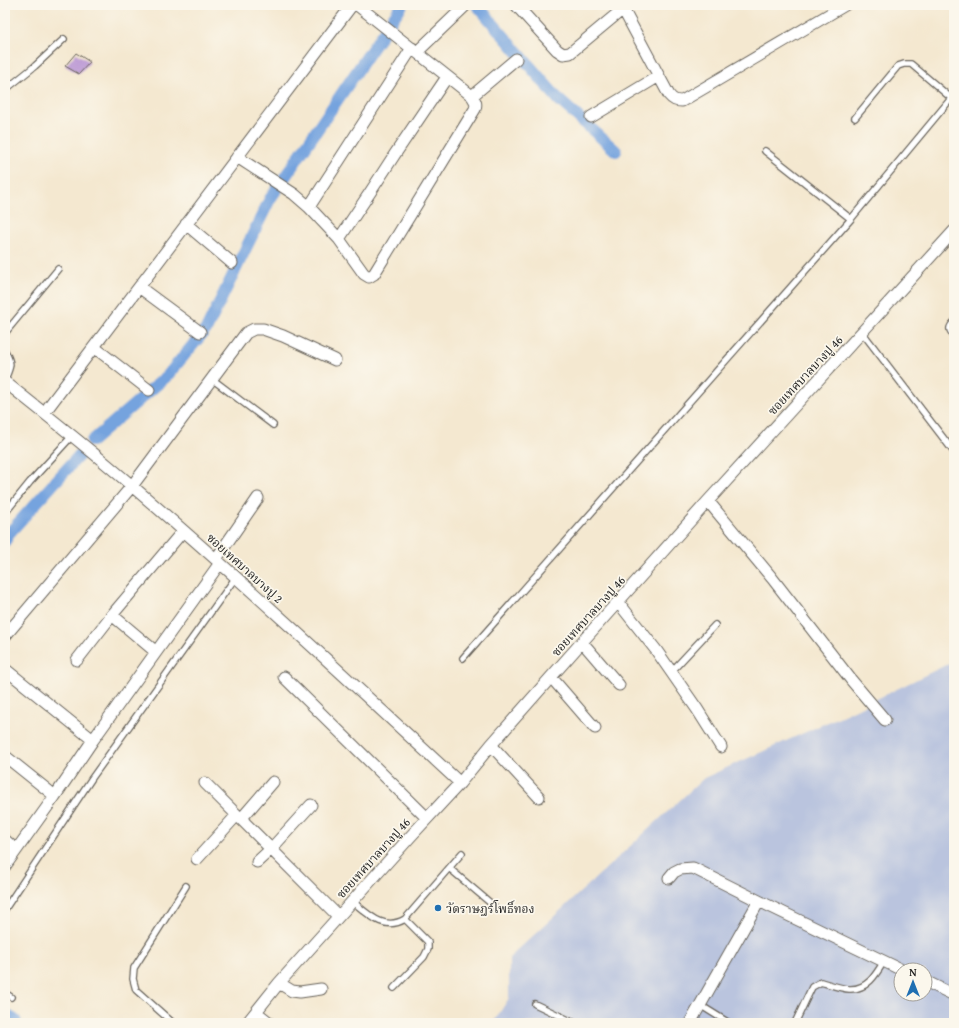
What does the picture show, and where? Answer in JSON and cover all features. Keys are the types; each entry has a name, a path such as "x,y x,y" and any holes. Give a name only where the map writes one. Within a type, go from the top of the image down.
{"street":[{"path":"44,413 352,5"},
{"path":"237,157 294,194 309,207 339,239 364,274 370,277 374,274 475,108 476,101 472,96 357,5"},
{"path":"516,5 557,50 563,54 570,52 622,7 659,76 673,100 676,101 682,101 845,5"},
{"path":"309,207 414,50 465,6"},
{"path":"472,96 516,59"},
{"path":"591,117 659,76"},
{"path":"339,239 447,77"},
{"path":"186,224 232,262"},
{"name":"ซอยเทศบาลบางปู 46","path":"247,1023 279,983 352,900 460,783 491,745 582,642 708,501 954,231"},
{"path":"139,287 200,332"},
{"path":"5,636 132,486 246,333 254,329 263,329 283,336 335,360"},
{"path":"94,347 149,390"},
{"name":"ซอยเทศบาลบางปู 2","path":"5,382 132,486 218,561 315,648 460,783"},
{"path":"5,866 156,652 218,561 258,498"},
{"path":"708,501 772,578 852,681 885,720"},
{"path":"77,660 112,615 183,531"},
{"path":"618,602 672,672 721,747"},
{"path":"112,615 156,652"},
{"path":"582,642 619,686"},
{"path":"5,669 93,740"},
{"path":"284,677 427,818"},
{"path":"551,677 595,728"},
{"path":"491,745 539,797"},
{"path":"5,756 55,796"},
{"path":"205,782 338,916"},
{"path":"197,859 273,782"},
{"path":"257,862 271,849 311,805"},
{"path":"5,840 16,850"},
{"path":"669,878 674,872 680,869 693,868 893,966"},
{"path":"690,1023 759,901"},
{"path":"279,983 292,991 300,992 321,989"},
{"path":"933,985 954,995"},
{"path":"256,1012 270,1023"}],"lane":[{"path":"5,90 35,66 64,39"},
{"path":"463,658 851,219 953,97 911,64 904,64 898,66 855,118"},
{"path":"765,151 851,219"},
{"path":"5,333 58,269"},
{"path":"954,322 950,326 950,332 954,336"},
{"path":"862,332 954,452"},
{"path":"5,350 10,360 10,365 5,379"},
{"path":"212,379 273,425"},
{"path":"5,514 30,482 72,436"},
{"path":"5,909 92,778 236,577"},
{"path":"672,672 715,625"},
{"path":"352,900 376,920 387,924 398,923 405,919 462,853"},
{"path":"449,868 494,906"},
{"path":"173,1023 136,990 133,979 134,968 186,886"},
{"path":"394,988 424,957 428,949 428,942 405,919"},
{"path":"795,1023 812,987 821,982 849,989 861,987 872,979 884,961"},
{"path":"5,994 11,997"},
{"path":"535,1004 575,1023"},
{"path":"700,1005 729,1023"}],"shaded area":[{"path":"954,661 954,1023 493,1023 509,998 509,958 704,778 848,713"}],"building":[{"path":"76,53 90,62 79,74 65,66"}],"waterway":[{"path":"92,441 167,376 207,328 270,199 402,5"},
{"path":"477,5 559,100 616,151"},
{"path":"5,541 11,531 83,451"},
{"path":"5,1019 12,1023"}],"place":[{"name":"วัดราษฎร์โพธิ์ทอง","path":"438,908"}]}
